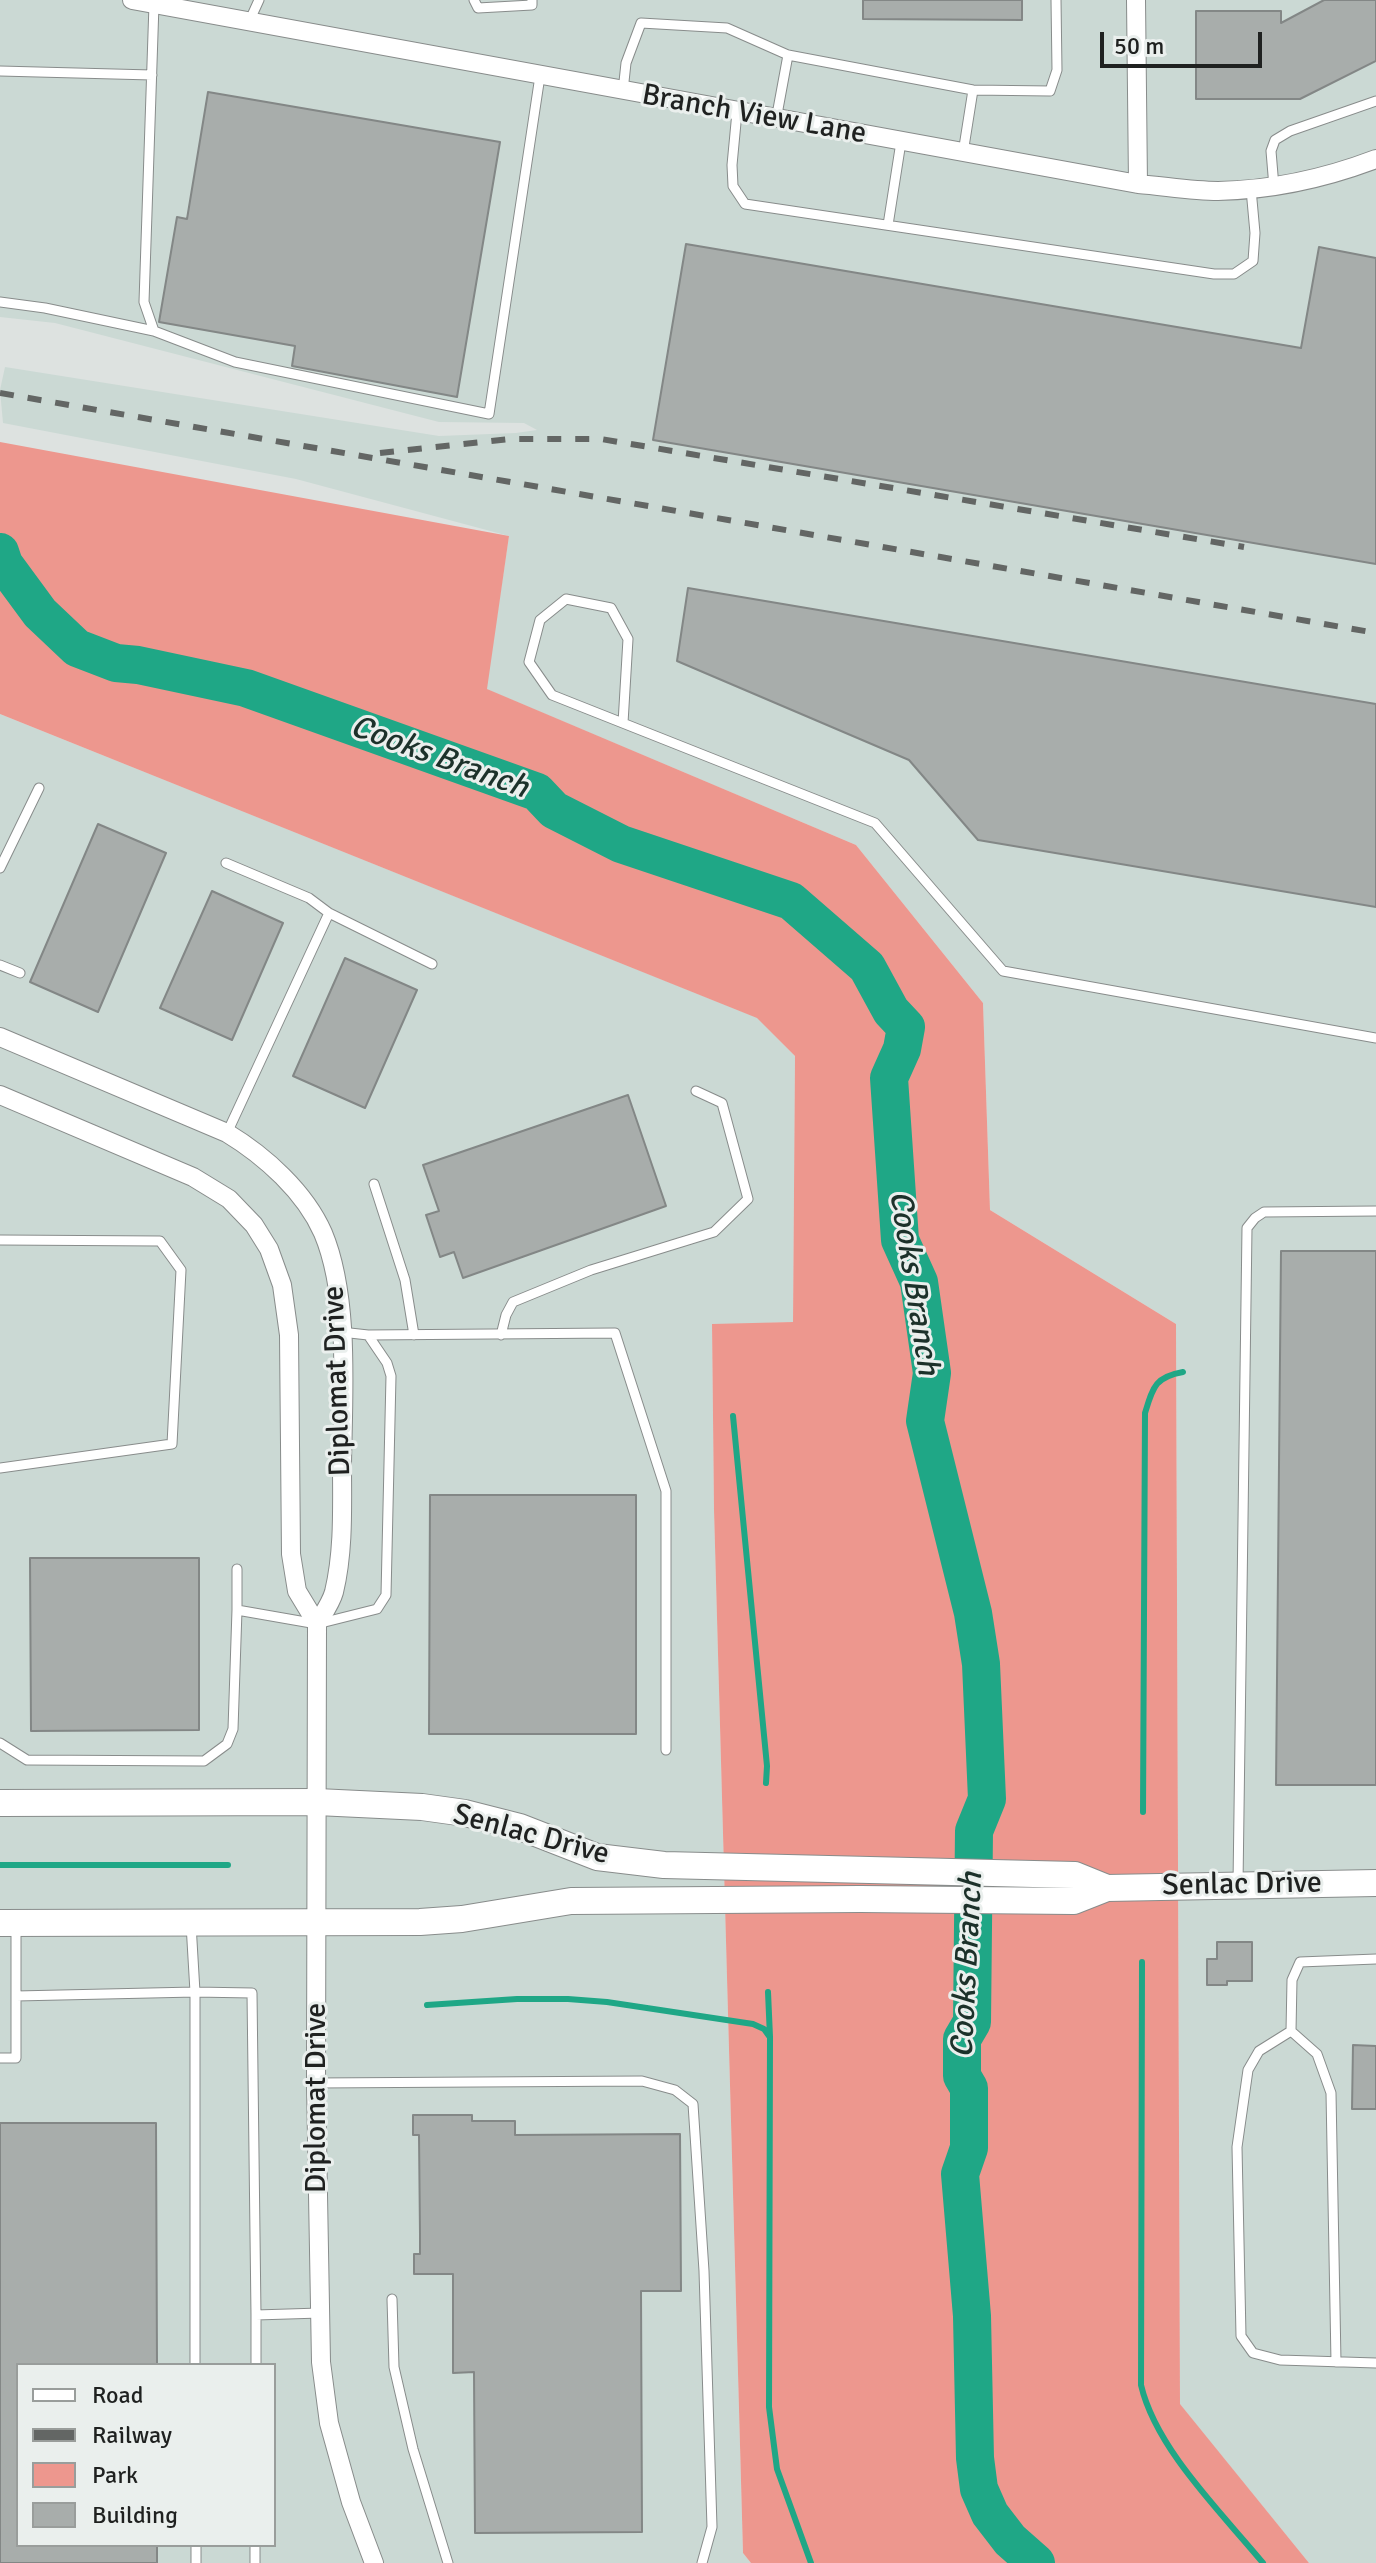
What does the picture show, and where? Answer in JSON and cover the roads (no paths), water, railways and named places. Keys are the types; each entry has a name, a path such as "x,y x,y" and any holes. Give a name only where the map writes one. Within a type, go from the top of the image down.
{"street":[{"name":"Branch View Lane","path":"132,0 1138,184 1218,191 1274,187 1376,159"},
{"path":"1136,0 1138,184"},
{"name":"Diplomat Drive","path":"0,1037 227,1133 252,1148 285,1180 313,1216 323,1234 338,1289 341,1332 341,1543 334,1595 317,1624 316,2083 321,2362 329,2423 351,2502 374,2563"},
{"name":"Diplomat Drive","path":"0,1095 193,1177 229,1199 254,1225 269,1249 282,1285 289,1335 291,1554 297,1591 317,1624"},
{"name":"Senlac Drive","path":"0,1803 317,1802 422,1807 465,1813 520,1827 597,1857 664,1865 1075,1875 1107,1888"},
{"name":"Senlac Drive","path":"8,1923 420,1922 462,1919 571,1901 1074,1901 1107,1888 1376,1883"}],"lane":[{"path":"249,22 259,0"},
{"path":"474,0 478,8 532,5 532,0"},
{"path":"623,91 626,63 641,23 727,28 788,55 973,90 1050,91 1057,70 1056,0"},
{"path":"154,4 144,302 154,331"},
{"path":"776,120 788,55"},
{"path":"0,71 152,75"},
{"path":"0,302 45,308 154,331 235,362 489,414 540,76"},
{"path":"963,153 973,90"},
{"path":"1274,187 1271,151 1275,140 1290,131 1376,101"},
{"path":"737,112 733,186 745,204 1214,274 1234,274 1253,261 1255,233 1251,188"},
{"path":"888,225 901,142"},
{"path":"623,723 628,639 611,608 566,599 540,620 529,662 552,695 875,823 1003,971 1376,1038"},
{"path":"0,868 39,788"},
{"path":"226,863 309,898 329,913 432,964"},
{"path":"227,1133 329,913"},
{"path":"0,965 20,973"},
{"path":"501,1335 513,1302 591,1270 714,1232 748,1199 722,1103 696,1091"},
{"path":"374,1184 405,1280 414,1335"},
{"path":"1238,1884 1247,1228 1264,1212 1376,1211"},
{"path":"0,1240 160,1241 181,1270 172,1444 0,1468"},
{"path":"341,1332 368,1335 615,1333 666,1491 666,1750"},
{"path":"237,1610 317,1624 377,1609 386,1595 391,1376 387,1363 368,1335"},
{"path":"0,1743 27,1760 204,1761 227,1744 233,1729 237,1569"},
{"path":"0,2058 16,2058 16,1996 8,1923"},
{"path":"191,1923 195,1992 195,2363"},
{"path":"1336,2362 1331,2093 1317,2054 1291,2031 1292,1980 1300,1962 1376,1959"},
{"path":"16,1996 252,1993 256,2363"},
{"path":"1291,2031 1259,2051 1248,2070 1237,2147 1241,2336 1253,2353 1280,2360 1376,2363"},
{"path":"316,2083 642,2081 675,2090 693,2104 704,2271 712,2527 702,2563"},
{"path":"392,2299 394,2367 413,2449 448,2563"},
{"path":"256,2315 320,2313"}],"waterway":[{"name":"Cooks Branch","path":"0,552 4,564 40,613 77,648 116,663 246,688 537,792 554,810 621,844 791,901 867,967 891,1011 906,1027 902,1049 889,1078 900,1240 919,1282 932,1373 925,1421 973,1613 981,1664 987,1799 974,1831 972,2022 962,2039 962,2076 969,2088 969,2148 960,2174 972,2316 975,2458 979,2489 990,2514 1010,2540 1036,2563"},
{"path":"1143,1812 1145,1413 1156,1385 1166,1377 1183,1372"},
{"path":"733,1416 767,1766 766,1783"},
{"path":"0,1865 228,1865"},
{"path":"1142,1962 1141,2385 1160,2433 1175,2456 1263,2563"},
{"path":"768,1992 769,2407 777,2469 811,2563"},
{"path":"427,2005 517,1999 607,2002 753,2024 764,2029 769,2036"}],"railway":[{"path":"0,393 1376,633"},
{"path":"380,453 509,439 601,439 1244,547"}]}
